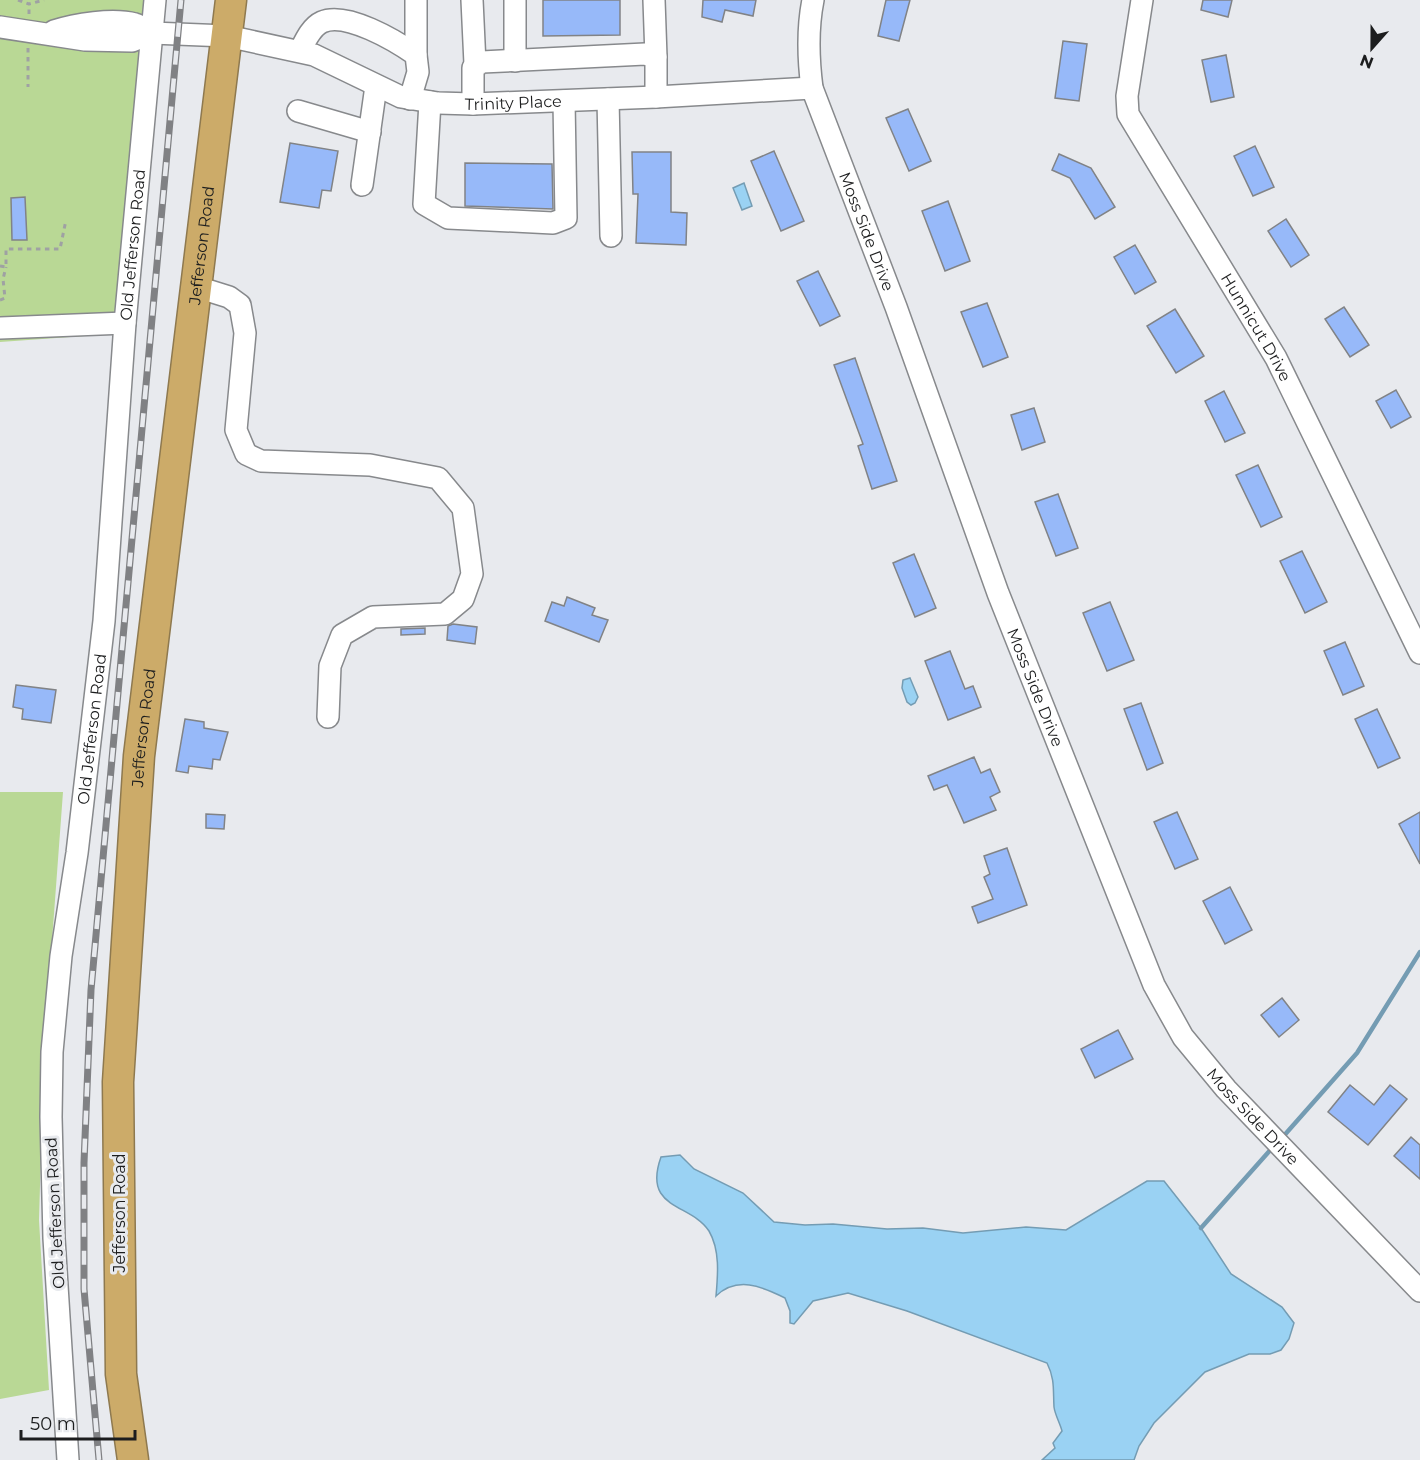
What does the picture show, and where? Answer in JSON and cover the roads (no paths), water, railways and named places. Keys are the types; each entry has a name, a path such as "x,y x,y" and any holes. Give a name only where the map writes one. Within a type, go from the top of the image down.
{"highway":[{"name":"Jefferson Road","path":"133,1460 121,1374 119,1070 139,756 231,0"}],"street":[{"name":"Old Jefferson Road","path":"68,1460 54,1238 52,1052 61,956 77,854 104,621 125,323 155,0"},
{"path":"416,0 416,55 424,204 448,218 553,224 566,218 564,101"},
{"path":"472,0 475,64 473,104"},
{"path":"515,0 515,61"},
{"path":"654,0 656,97"},
{"name":"Moss Side Drive","path":"813,0 809,22 808,52 812,88 1038,697 1168,1012 1183,1037 1226,1089 1420,1291"},
{"name":"Hunnicut Drive","path":"1142,0 1127,96 1128,114 1276,358 1420,653"},
{"path":"300,51 309,34 321,22 333,20 365,27 416,55"},
{"name":"Trinity Place","path":"0,27 85,40 132,41 152,33 227,36 300,51 333,64 376,86 420,101 473,104 564,101 812,88"},
{"path":"475,64 645,54 656,57"},
{"path":"362,185 376,86"},
{"path":"608,99 611,236"},
{"path":"298,111 370,132"},
{"path":"197,287 229,297 240,305 245,333 236,430 246,454 261,461 370,465 438,478 463,508 472,574 462,599 445,614 374,617 342,635 330,666 328,717"},
{"path":"0,328 125,323"}],"water":[{"path":"744,183 752,206 742,210 733,188"},
{"path":"910,678 918,697 911,705 907,702 902,688 903,680"},
{"path":"680,1155 694,1169 743,1193 774,1222 805,1225 833,1224 887,1229 923,1228 963,1233 1026,1227 1066,1230 1147,1181 1164,1181 1201,1228 1231,1274 1282,1307 1294,1323 1289,1339 1281,1350 1270,1354 1249,1354 1205,1372 1154,1423 1139,1446 1134,1460 1042,1460 1055,1448 1053,1443 1062,1431 1055,1410 1052,1379 1047,1363 907,1311 848,1293 813,1301 794,1324 790,1323 790,1311 785,1298 767,1290 749,1285 732,1286 716,1296 718,1271 713,1238 701,1222 671,1203 658,1187 657,1174 661,1157"}],"waterway":[{"path":"1281,1139 1357,1053 1420,952"},
{"path":"1201,1228 1273,1147"}],"railway":[{"path":"99,1460 84,1289 84,1163 91,990 181,0"}]}
